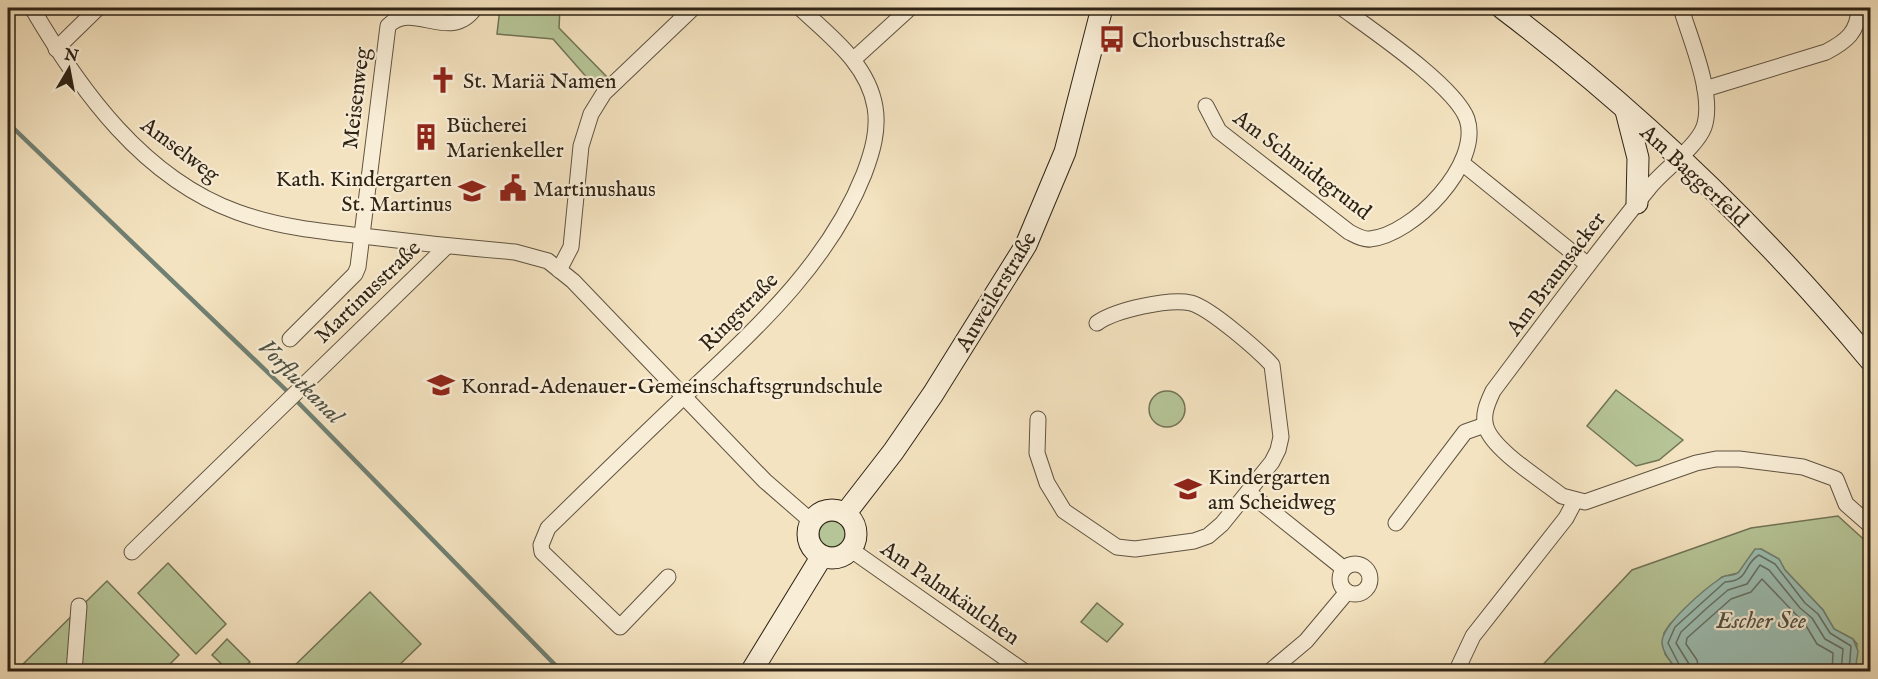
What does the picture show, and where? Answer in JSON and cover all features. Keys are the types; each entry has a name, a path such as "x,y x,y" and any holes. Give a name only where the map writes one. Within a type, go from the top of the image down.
{"street":[{"name":"Amselweg","path":"32,8 56,49 92,102 142,152 207,198 273,223 447,246"},
{"path":"56,49 98,8"},
{"name":"Meisenweg","path":"362,236 385,34 388,26 404,16 458,23 469,16 475,8"},
{"path":"559,270 571,247 581,146 591,114 604,93 693,8"},
{"name":"Ringstraße","path":"669,577 620,627 542,552 541,545 548,528 775,308 803,277 850,204 867,165 876,128 875,105 854,59 800,8"},
{"path":"854,59 910,8"},
{"name":"Auweilerstraße","path":"845,514 926,404 1026,245 1065,152 1102,8"},
{"name":"Am Schmidtgrund","path":"1206,106 1219,131 1349,232 1367,240 1402,229 1424,213 1462,163 1468,146 1467,119 1453,96 1342,8"},
{"name":"Am Baggerfeld","path":"1502,8 1678,157 1781,257 1870,360"},
{"name":"Am Braunsacker","path":"1485,425 1486,407 1493,391 1637,203 1703,128 1707,112 1705,89 1681,8"},
{"path":"1705,89 1839,46 1851,36 1858,23 1859,8"},
{"path":"1626,111 1638,158 1637,203"},
{"path":"1462,163 1588,265"},
{"path":"290,339 355,274 362,236"},
{"name":"Martinusstraße","path":"132,552 447,246 537,257 559,270 765,481 811,521"},
{"path":"1038,419 1037,453 1056,502 1085,527 1116,547 1135,549 1175,545 1208,536 1222,524 1272,462 1281,437 1272,365 1229,328 1191,303 1126,309 1110,313 1097,323"},
{"path":"1396,523 1465,432 1485,425 1492,441 1562,496 1575,501 1597,499 1696,463 1739,459 1803,467 1836,479 1846,504 1870,525"},
{"path":"1248,492 1343,568"},
{"path":"1457,670 1473,636 1566,518 1575,501"},
{"path":"833,510 845,514 855,531 850,549 842,556 832,558 822,556 808,541 811,521 820,513 833,510"},
{"name":"Am Palmkäulchen","path":"850,549 1026,672"},
{"path":"751,672 822,556"},
{"path":"1353,564 1360,565 1369,574 1366,589 1356,594 1347,592 1340,581 1343,568 1353,564"},
{"path":"1269,672 1306,641 1347,592"},
{"path":"74,672 79,606"}],"green space":[{"path":"500,8 560,8 559,28 607,77 596,88 553,39 497,34"},
{"path":"1616,390 1683,440 1659,460 1636,466 1587,426"},
{"path":"1167,391 1180,396 1185,409 1180,422 1167,427 1154,422 1149,409 1154,396"},
{"path":"1838,516 1870,545 1870,671 1855,671 1857,644 1853,639 1834,629 1823,610 1785,570 1779,559 1761,549 1738,573 1722,577 1670,624 1664,633 1665,654 1678,671 1536,672 1632,570 1751,528"},
{"path":"832,521 841,525 845,534 841,543 832,547 823,543 819,534 823,525"},
{"path":"168,563 226,624 196,654 138,593"},
{"path":"107,581 179,655 163,671 15,672"},
{"path":"370,592 421,644 393,671 289,671"},
{"path":"1097,603 1123,624 1107,642 1081,622"},
{"path":"227,639 250,662 240,671 229,671 212,655"}],"water":[{"name":"Escher See","path":"1755,549 1761,549 1779,559 1785,570 1823,610 1834,629 1853,639 1858,651 1855,671 1678,671 1664,651 1662,643 1669,627 1695,598 1714,583 1723,577 1738,573"}],"waterway":[{"name":"Vorflutkanal","path":"8,123 285,389 562,672"}],"place":[{"name":"Chorbuschstraße","path":"1112,39"},
{"name":"St. Mariä Namen","path":"443,80"},
{"name":"Bücherei Marienkeller","path":"426,137"},
{"name":"Martinushaus","path":"513,188"},
{"name":"Kath. Kindergarten St. Martinus","path":"472,191"},
{"name":"Konrad-Adenauer-Gemeinschaftsgrundschule","path":"441,385"},
{"name":"Kindergarten am Scheidweg","path":"1188,489"}]}
